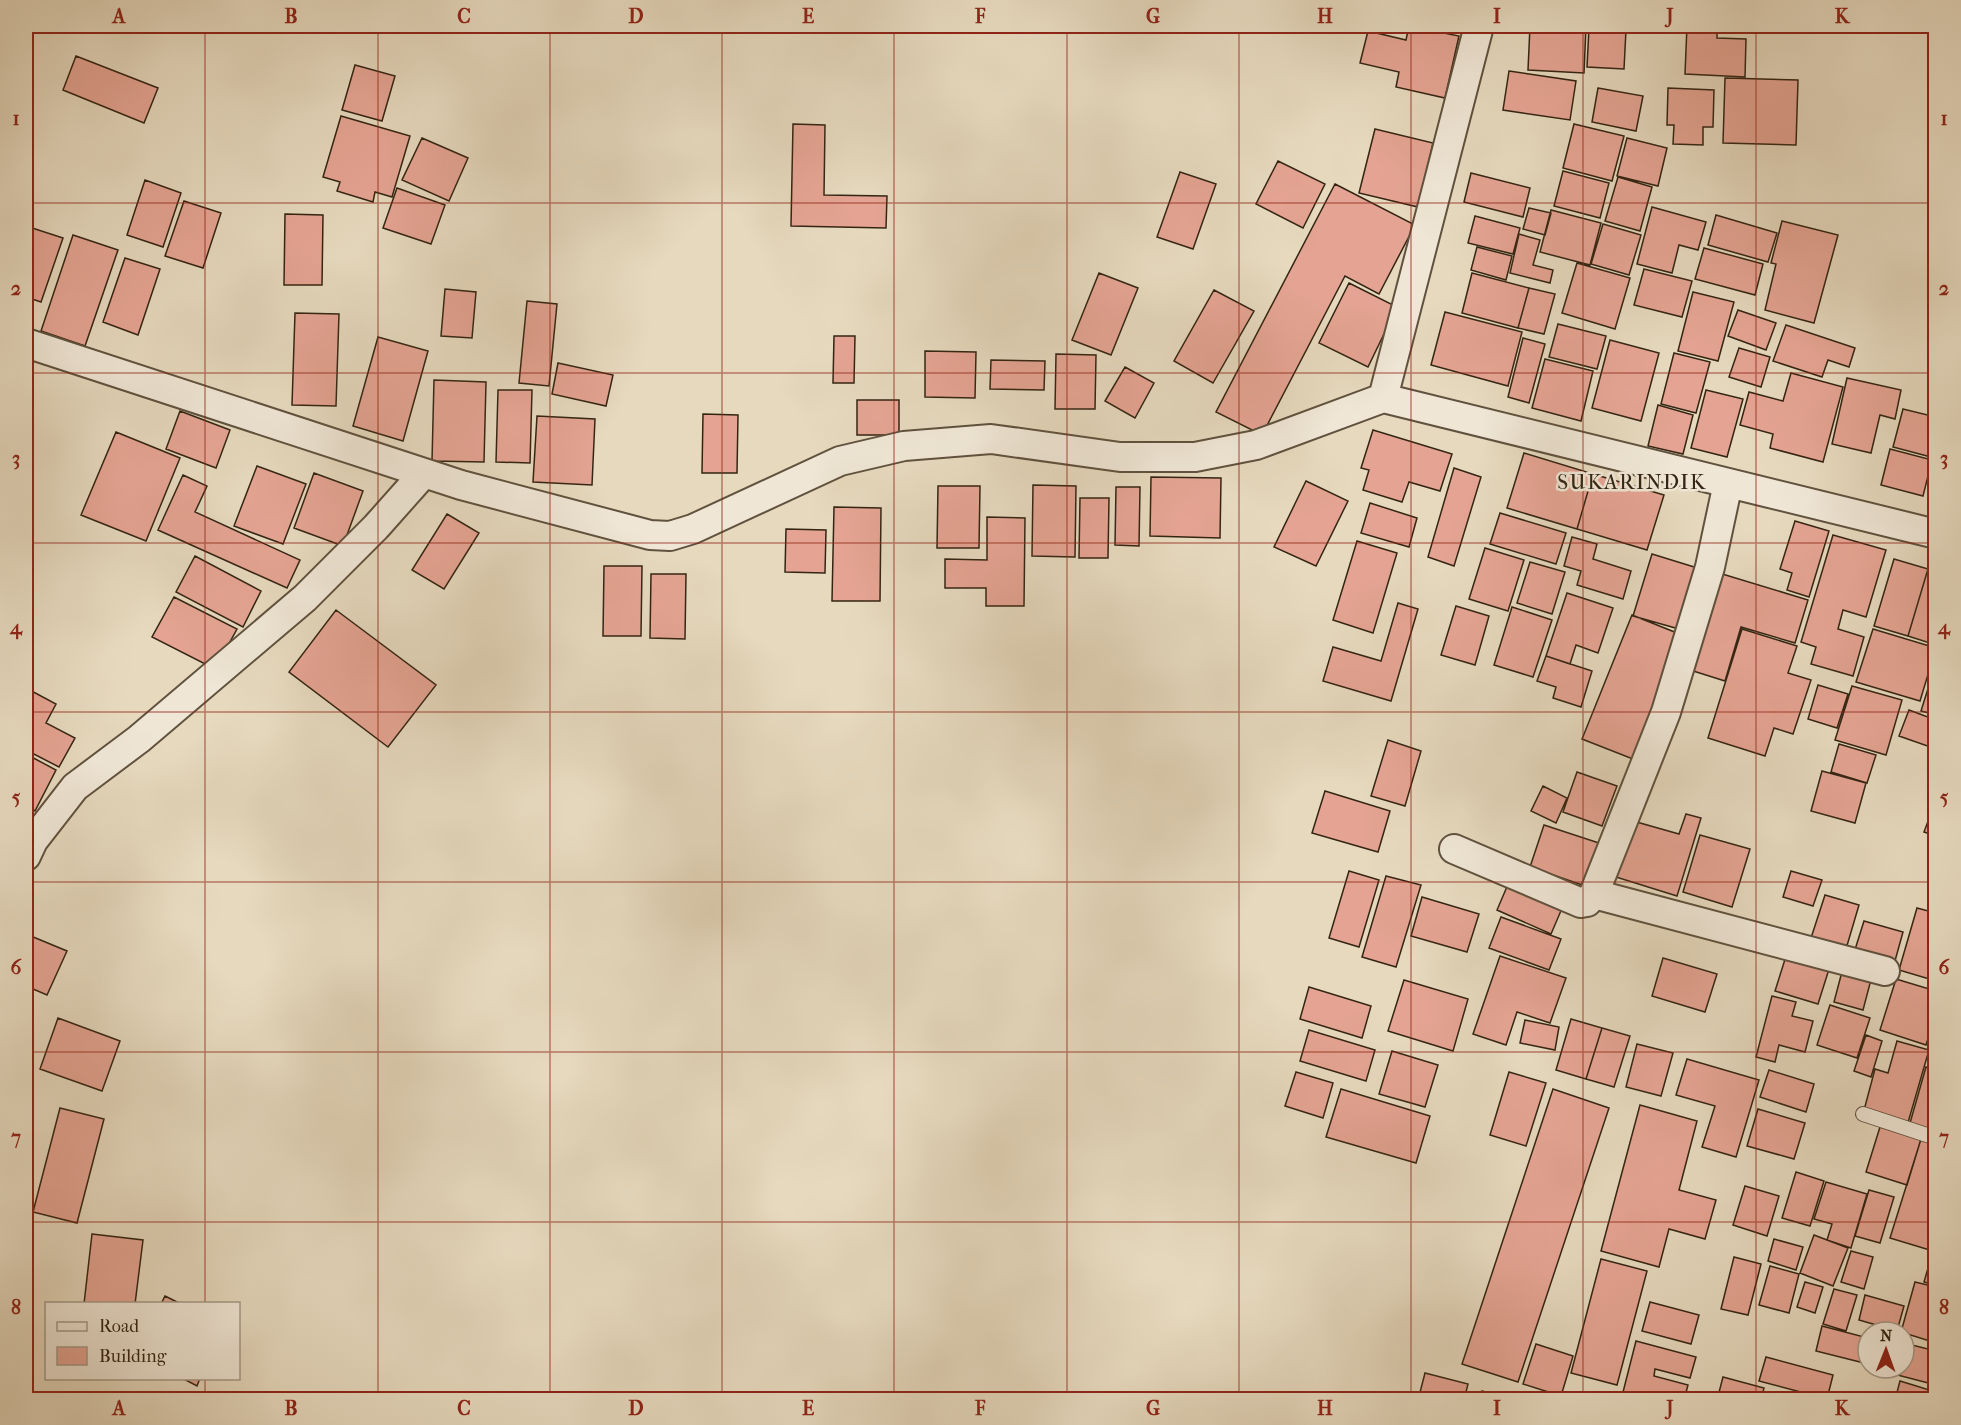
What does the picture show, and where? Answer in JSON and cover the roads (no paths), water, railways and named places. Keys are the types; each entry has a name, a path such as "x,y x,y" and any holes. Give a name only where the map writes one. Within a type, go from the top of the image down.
{"street":[{"path":"1383,398 1479,26"},
{"path":"26,343 462,485 650,535 670,536 693,529 840,461 904,446 991,439 1120,457 1195,457 1256,445 1383,398 1935,534"},
{"path":"26,856 33,840 75,787 139,739 305,598 376,527 424,473"},
{"path":"1454,849 1581,903 1587,902 1594,894 1666,712 1710,567 1728,483"},
{"path":"1594,894 1885,971"}],"lane":[{"path":"1863,1114 1935,1138"}],"district":[{"name":"SUKARINDIK","path":"1632,482"}]}
